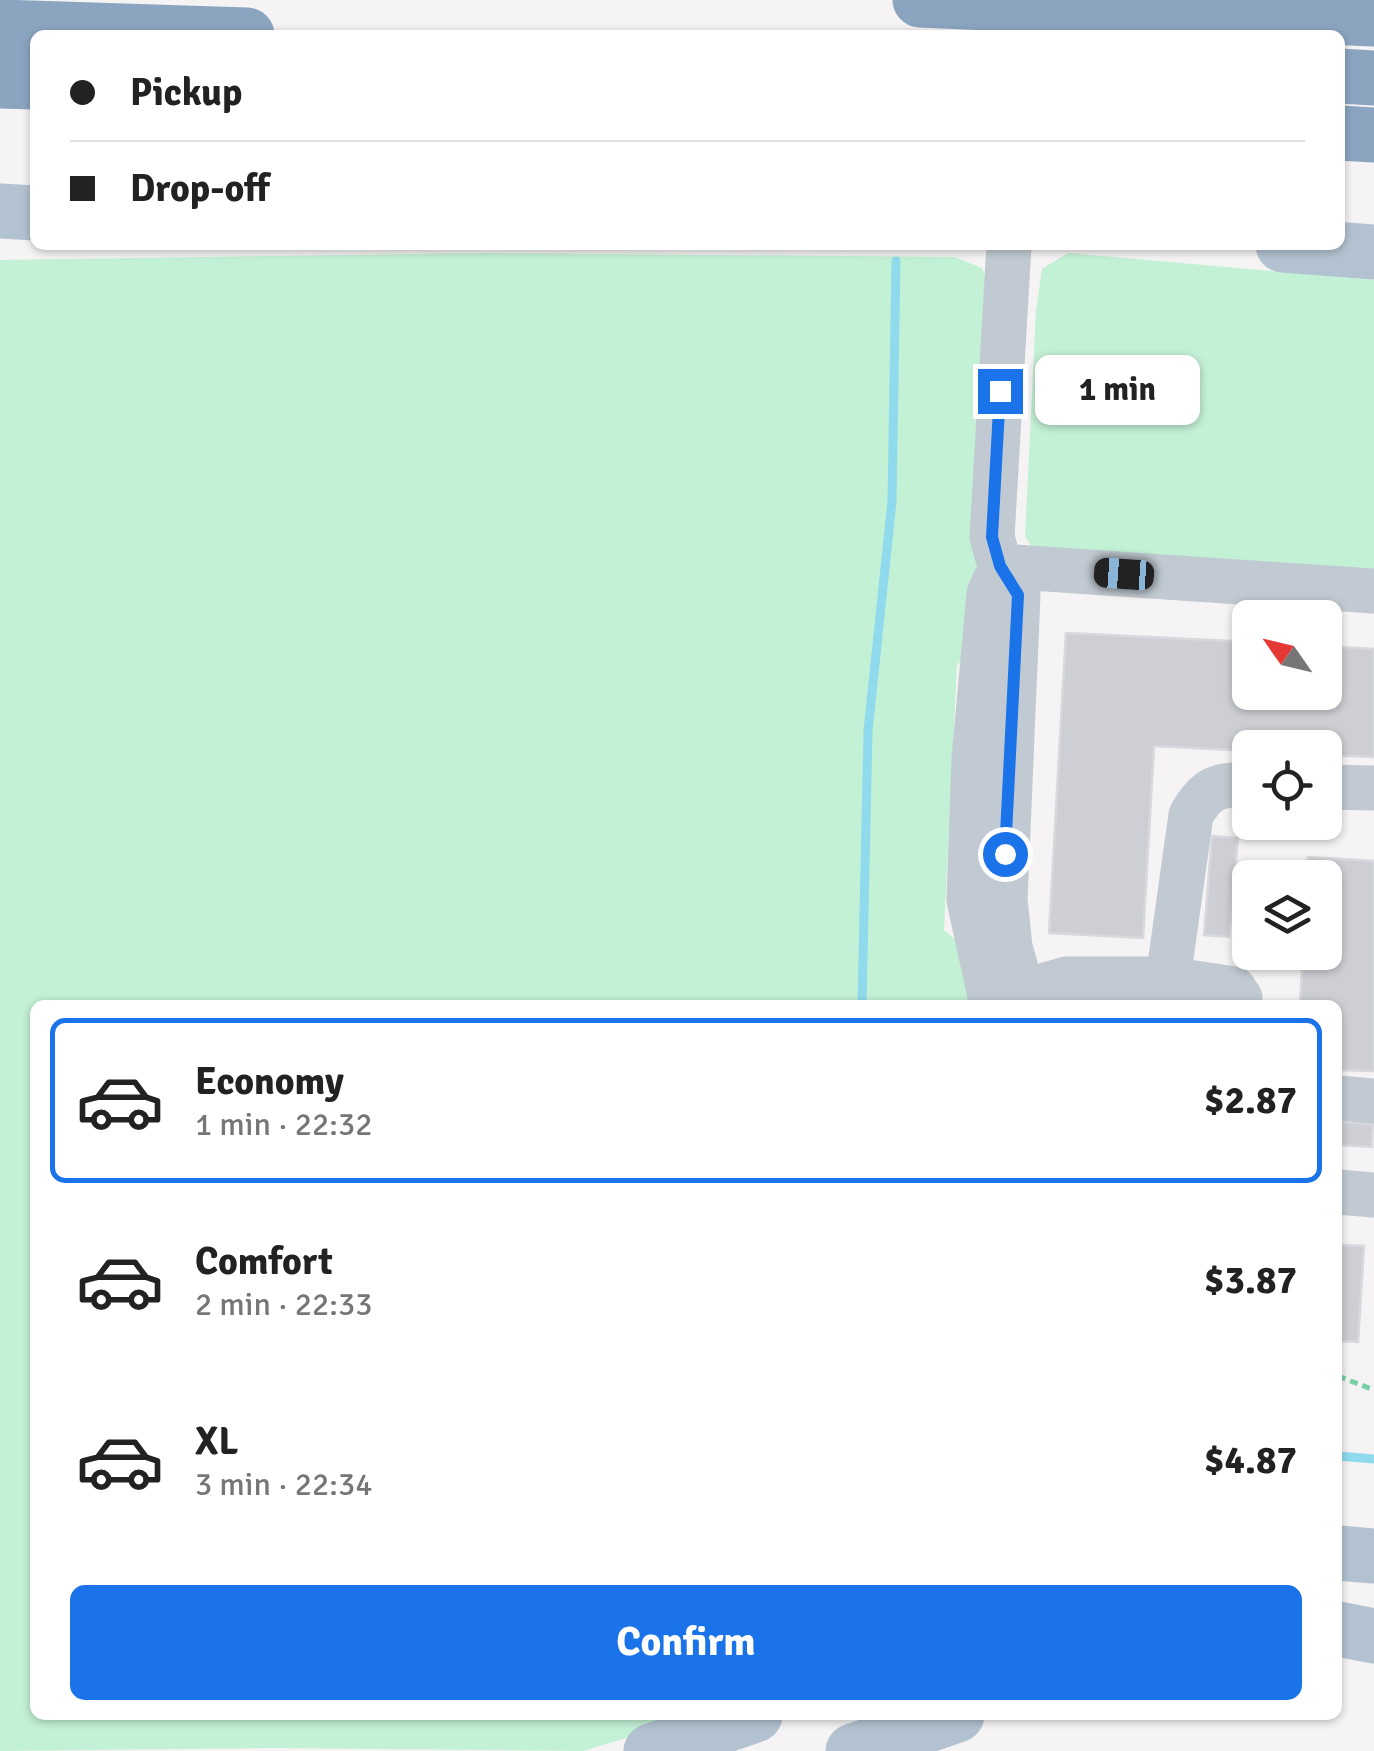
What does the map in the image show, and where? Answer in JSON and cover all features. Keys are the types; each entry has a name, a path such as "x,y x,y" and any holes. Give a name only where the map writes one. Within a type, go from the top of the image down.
{"highway":[{"path":"920,0 1374,19"},
{"path":"20,28 85,30"},
{"path":"1345,76 1374,78"},
{"path":"1345,133 1374,135"}],"main road":[{"path":"1345,250 1374,252"},
{"path":"1342,1553 1374,1556"},
{"path":"1342,1630 1374,1636"},
{"path":"652,1751 741,1720"},
{"path":"853,1751 944,1726"}],"lane":[{"path":"1008,250 992,537 1000,566 1018,595 1005,900 1010,947 1008,1000 1066,979 1168,980 1234,989 1240,1000"},
{"path":"1000,566 1374,591"},
{"path":"1168,980 1190,816 1203,794 1232,785"},
{"path":"1342,787 1374,788"},
{"path":"1342,1098 1374,1100"},
{"path":"1342,1192 1374,1195"}],"path":[{"path":"1342,1378 1374,1390"}],"green space":[{"path":"483,253 955,257 982,268 992,293 973,650 957,665 944,930 965,948 977,1000 30,1000 30,1720 686,1720 583,1751 0,1751 0,260"},
{"path":"1068,253 1374,280 1374,577 1036,554 1025,536 1036,311 1042,269"}],"building":[{"path":"1066,633 1232,641 1232,710 1342,710 1342,647 1374,649 1374,757 1342,756 1342,730 1232,730 1232,750 1154,746 1143,938 1049,933"},
{"path":"1212,836 1232,838 1238,840 1236,860 1232,860 1229,937 1204,935"},
{"path":"1308,857 1374,861 1374,1071 1342,1070 1342,1000 1300,1000 1302,970 1342,970 1342,860 1308,860"},
{"path":"1342,1122 1373,1124 1372,1147 1342,1145"},
{"path":"1342,1245 1364,1246 1358,1342 1342,1341"}],"waterway":[{"path":"862,1000 868,731 892,501 896,261"},
{"path":"1342,1456 1374,1459"}],"route":[{"path":"1000,391 992,537 1000,566 1018,595 1005,854"}]}
